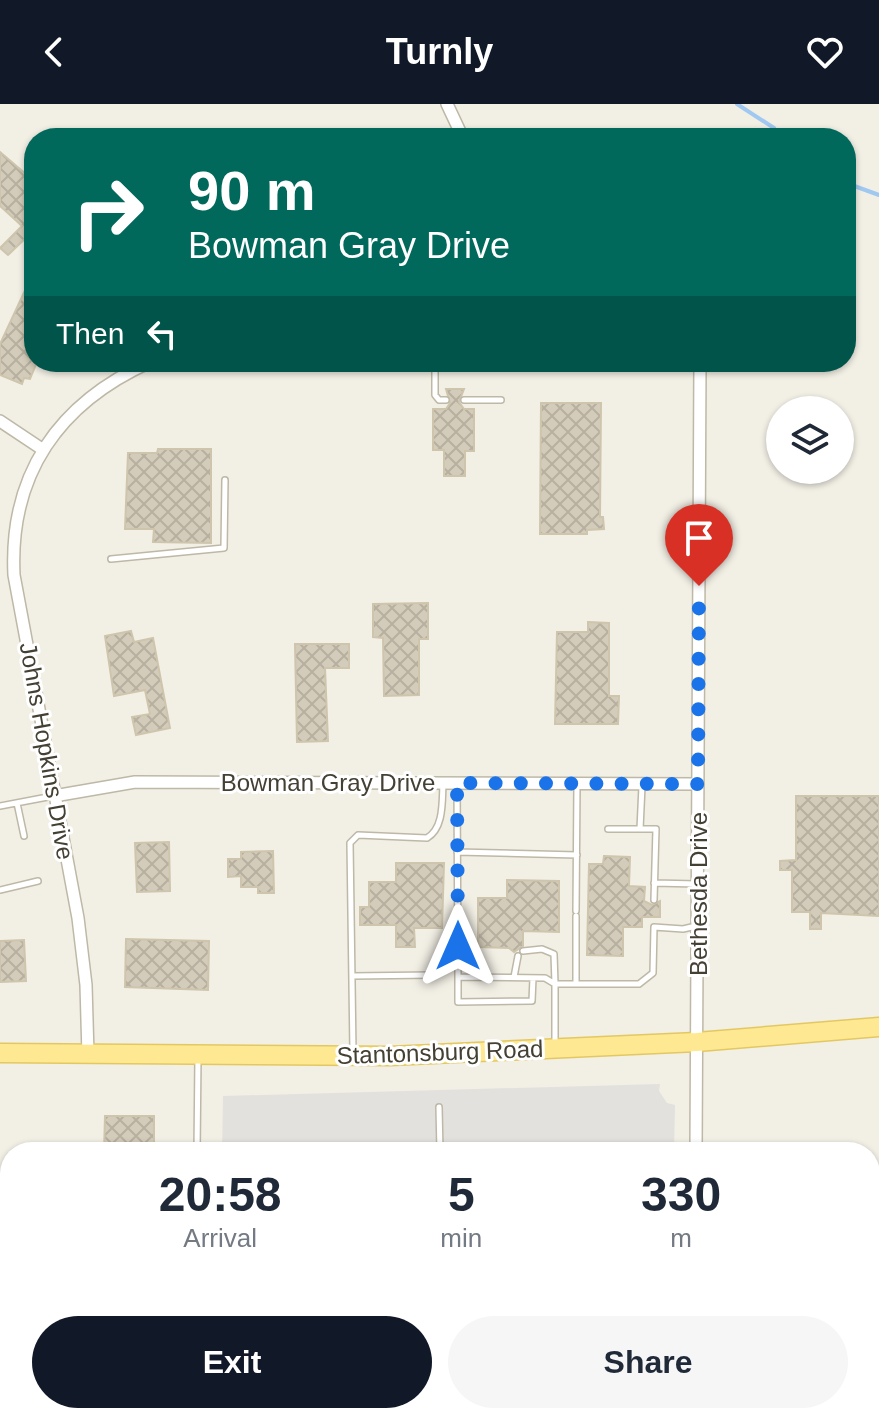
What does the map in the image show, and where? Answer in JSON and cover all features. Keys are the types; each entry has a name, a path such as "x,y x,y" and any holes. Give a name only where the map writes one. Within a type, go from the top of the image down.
{"main road":[{"name":"Stantonsburg Road","path":"0,1053 353,1056 697,1042 879,1027"}],"street":[{"path":"447,104 458,128"},
{"name":"Johns Hopkins Drive","path":"88,1055 86,985 78,918 14,575 13,542 20,504 42,449 67,416 92,394 132,372"},
{"name":"Bethesda Drive","path":"696,1142 700,372"},
{"path":"0,421 42,449"},
{"name":"Bowman Gray Drive","path":"54,796 135,782 698,784"}],"lane":[{"path":"435,372 435,395 439,400 446,400"},
{"path":"464,400 501,400"},
{"path":"111,559 224,548 225,480"},
{"path":"353,1056 350,843 358,835 427,838 439,824 444,783"},
{"path":"457,783 458,1002 532,1001 533,978"},
{"path":"576,984 577,783"},
{"path":"640,829 642,784"},
{"path":"0,806 54,796"},
{"path":"17,803 24,836"},
{"path":"608,829 656,829 654,900"},
{"path":"457,852 577,855"},
{"path":"0,890 38,881"},
{"path":"654,883 697,884"},
{"path":"458,977 545,978 555,984 639,984 650,979 653,973 654,917"},
{"path":"654,927 683,929 697,925"},
{"path":"514,977 520,954 536,948 554,954 555,1048"},
{"path":"352,976 433,975"},
{"path":"197,1142 198,1055"},
{"path":"439,1107 440,1142"}],"shaded area":[{"path":"660,1084 659,1091 667,1103 675,1105 674,1142 222,1142 223,1096"}],"building":[{"path":"0,152 24,172 24,240 8,255 0,248 22,226 0,206"},
{"path":"24,292 24,372 33,372 30,379 24,378 22,384 0,375 0,344"},
{"path":"446,389 464,389 459,402 464,409 474,409 474,451 465,451 465,476 444,476 444,450 433,450 433,409 446,409 450,403"},
{"path":"541,403 601,403 600,517 603,517 604,529 587,530 587,534 540,534"},
{"path":"158,449 211,449 211,543 153,542 154,529 125,529 128,453 157,453"},
{"path":"428,603 428,639 419,639 419,695 384,696 383,638 373,637 373,604"},
{"path":"588,622 609,623 609,696 619,696 618,724 555,724 557,632 588,632"},
{"path":"131,631 134,642 153,638 170,728 136,735 132,717 150,714 145,690 114,696 105,636"},
{"path":"295,644 349,644 349,668 325,668 328,741 297,742"},
{"path":"796,796 879,796 879,916 821,913 821,929 810,929 810,912 792,912 792,870 780,870 780,861 796,860"},
{"path":"169,842 170,891 137,892 135,843"},
{"path":"273,851 274,893 258,893 258,887 241,887 241,876 228,877 228,859 241,859 241,852"},
{"path":"604,856 630,857 629,886 645,887 644,901 652,905 660,901 660,917 642,917 642,927 623,927 623,956 587,955 589,864 603,864"},
{"path":"396,863 444,863 442,928 414,928 415,947 396,947 396,925 360,925 360,907 369,907 369,882 396,882"},
{"path":"507,880 559,881 559,932 523,931 523,946 514,952 509,948 478,947 478,898 507,898"},
{"path":"126,939 209,941 208,990 125,987"},
{"path":"24,940 26,981 0,982 0,941"},
{"path":"105,1116 154,1116 154,1142 104,1142"}],"waterway":[{"path":"737,104 774,128"},
{"path":"856,187 879,195"}],"route":[{"path":"458,946 457,783 698,784 699,586"}]}
